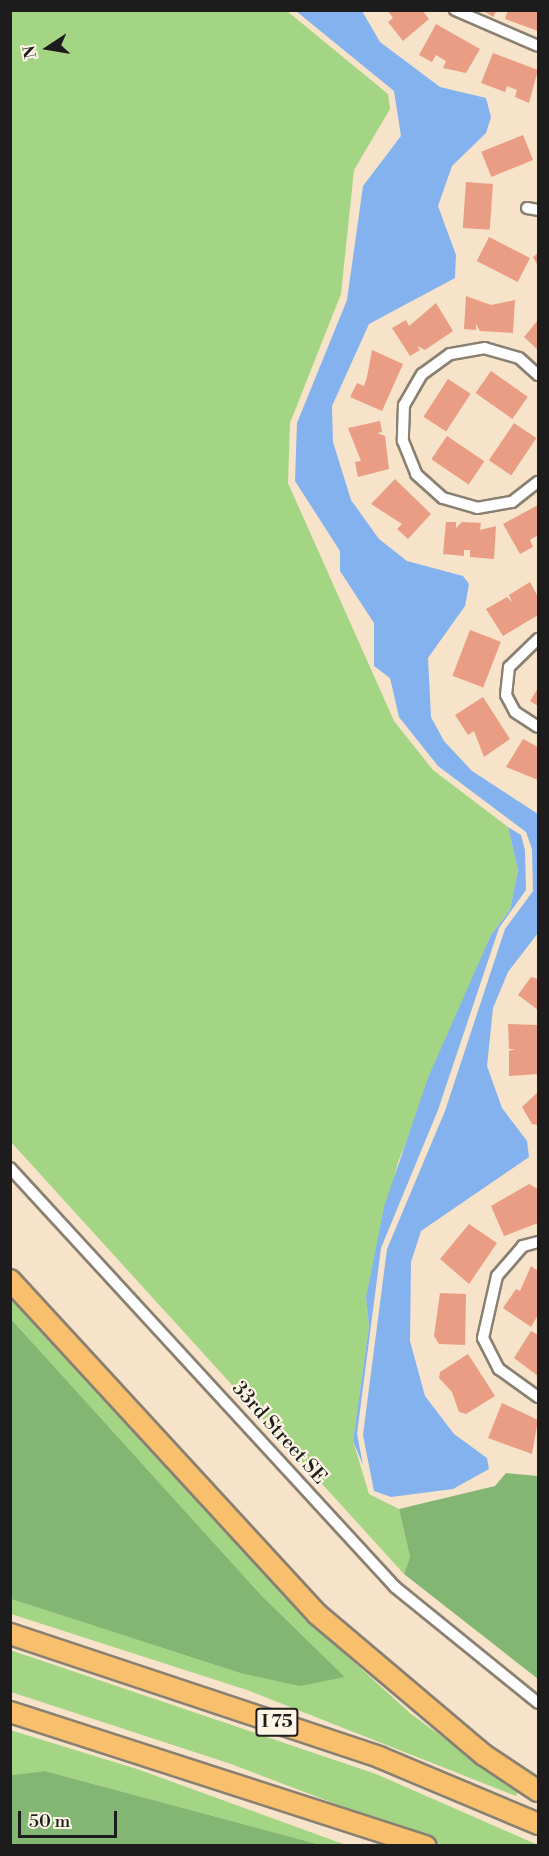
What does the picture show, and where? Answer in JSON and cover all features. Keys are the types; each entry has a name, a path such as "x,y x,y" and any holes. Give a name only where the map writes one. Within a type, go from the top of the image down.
{"highway":[{"path":"10,1280 316,1614 484,1755 538,1791"},
{"name":"I 75","path":"10,1634 379,1757 538,1824"},
{"path":"10,1712 426,1845"}],"street":[{"path":"455,10 538,46"},
{"path":"538,375 519,358 485,348 450,354 422,374 404,405 403,441 416,474 443,498 477,508 512,502 538,482"},
{"path":"538,639 509,667 506,695 514,712 538,727"},
{"name":"33rd Street SE","path":"10,1168 395,1587 538,1703"},
{"path":"538,1242 523,1246 496,1276 483,1338 499,1369 538,1397"}],"green space":[{"path":"10,11 287,11 388,94 390,109 354,170 341,294 290,423 288,483 394,721 433,770 508,827 518,870 510,910 491,935 398,1162 366,1298 369,1326 353,1441 369,1494 399,1509 410,1557 404,1574 11,1142"},
{"path":"11,1291 325,1636 411,1714 518,1792 516,1796 247,1690 11,1614 11,1599 240,1673 345,1677 262,1596 11,1319"},
{"path":"11,1319 262,1596 345,1677 300,1686 240,1673 11,1599"},
{"path":"506,1473 538,1476 538,1679 404,1574 410,1557 399,1509 495,1486"},
{"path":"10,1650 376,1774 538,1845 443,1845 231,1764 11,1692"},
{"path":"10,1730 137,1769 346,1845 321,1845 45,1771 11,1775"},
{"path":"45,1771 321,1845 11,1845 11,1775"}],"water":[{"path":"296,11 362,11 380,42 440,87 486,98 491,117 486,133 452,166 438,206 456,255 455,278 369,324 332,406 333,442 351,500 379,539 407,561 463,576 469,584 465,606 428,658 431,717 444,741 472,771 538,814 538,933 508,972 493,1008 487,1066 502,1108 527,1141 529,1157 421,1231 411,1262 410,1341 425,1396 454,1434 487,1458 489,1469 453,1489 391,1497 374,1491 363,1435 387,1249 445,1111 505,929 533,891 532,849 526,832 438,766 399,717 390,678 374,666 374,623 340,571 340,551 295,481 297,423 347,300 363,186 401,136 394,91"},
{"path":"508,827 521,835 525,850 526,890 499,928 438,1110 381,1248 357,1434 363,1465 353,1441 369,1326 366,1298 384,1207 428,1078 491,935 510,910 518,870"}],"building":[{"path":"387,10 422,10 429,19 403,41 388,22 393,18"},
{"path":"482,10 497,10 493,17"},
{"path":"508,10 538,10 538,31 505,19"},
{"path":"436,24 480,49 466,73 443,68 446,61 436,55 432,62 419,55"},
{"path":"493,53 538,70 529,103 515,97 517,90 507,86 505,92 481,83"},
{"path":"523,135 533,160 491,177 481,152"},
{"path":"466,182 493,184 490,230 463,228"},
{"path":"489,237 530,258 518,282 477,261"},
{"path":"538,253 538,266 533,257"},
{"path":"466,296 491,305 515,300 513,333 480,331 476,324 476,330 464,329"},
{"path":"436,303 453,331 425,350 417,346 420,350 410,356 392,328 406,320 409,326"},
{"path":"538,320 538,350 524,337"},
{"path":"372,350 403,364 382,411 350,397 357,383 364,386"},
{"path":"491,371 528,397 512,419 476,393"},
{"path":"448,379 471,394 446,431 423,417"},
{"path":"380,421 382,432 377,433 385,436 389,469 358,477 355,462 361,461 348,428"},
{"path":"514,423 536,438 511,475 489,460"},
{"path":"447,436 484,461 469,484 431,459"},
{"path":"395,479 431,514 408,539 397,529 402,524 371,504"},
{"path":"538,505 538,535 530,540 533,547 520,554 503,524"},
{"path":"446,522 456,522 456,528 462,522 481,523 480,530 496,526 494,559 470,557 470,550 464,550 464,556 443,554"},
{"path":"530,582 538,597 538,615 503,636 486,609 507,597 512,602 509,595"},
{"path":"470,630 501,642 483,688 452,676"},
{"path":"538,688 538,706 530,701"},
{"path":"483,697 510,739 484,757 474,731 468,735 455,715"},
{"path":"523,739 538,747 538,780 506,767"},
{"path":"531,977 538,979 538,1010 518,995"},
{"path":"508,1024 538,1025 538,1074 509,1076 509,1051 515,1049 509,1049"},
{"path":"538,1092 538,1125 532,1124 522,1107"},
{"path":"529,1184 538,1189 538,1223 504,1236 491,1206"},
{"path":"469,1224 497,1243 469,1284 440,1259"},
{"path":"531,1266 538,1271 538,1315 531,1327 503,1308 516,1289 520,1291"},
{"path":"440,1293 466,1294 465,1345 439,1344 434,1336"},
{"path":"531,1331 538,1335 538,1376 514,1358"},
{"path":"468,1354 495,1396 466,1414 459,1412 452,1392 439,1378 440,1372"},
{"path":"502,1403 538,1420 532,1454 488,1438"}]}
